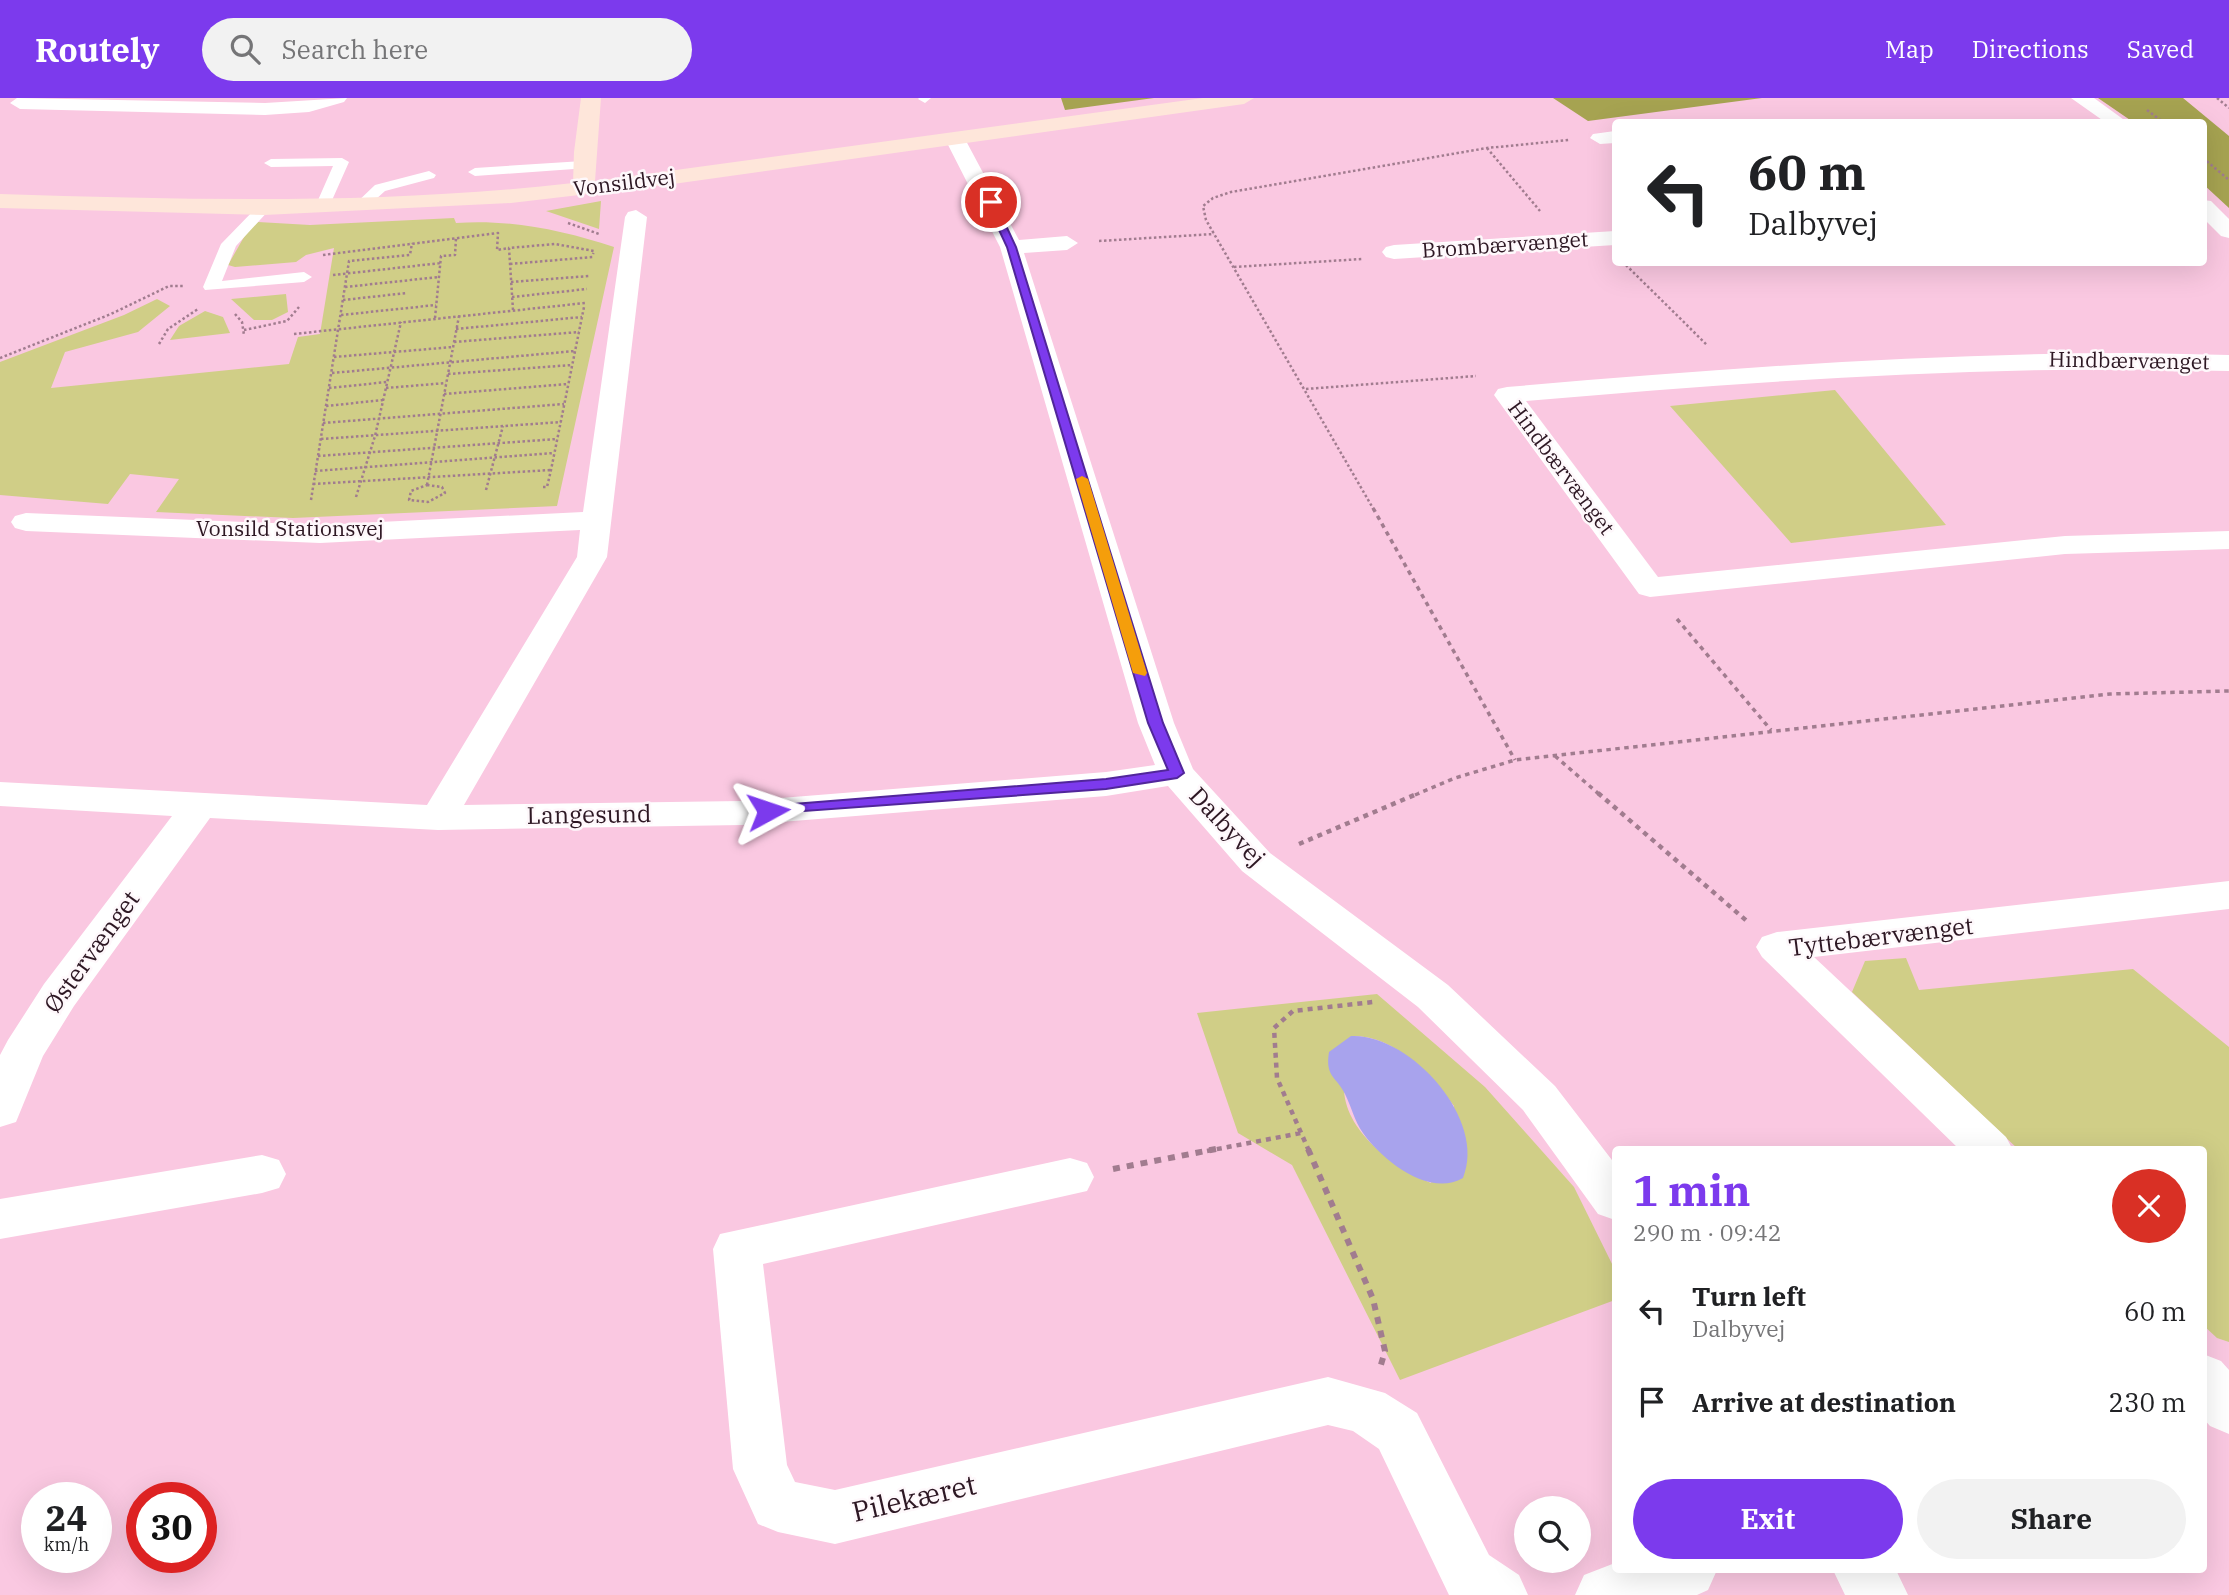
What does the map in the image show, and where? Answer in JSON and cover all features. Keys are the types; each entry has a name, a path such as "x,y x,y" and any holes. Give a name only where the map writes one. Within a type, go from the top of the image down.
{"main road":[{"path":"584,188 583,165 591,98"},
{"name":"Vonsildvej","path":"0,201 264,208 360,206 511,197 1244,98"}],"street":[{"path":"234,109 251,98"},
{"path":"0,114 25,101 234,109 309,106 337,98"},
{"path":"2081,98 2112,119"},
{"name":"Dalbyvej","path":"955,139 991,202 1011,247 1156,723 1177,773 1256,862 1433,996 1539,1098 1612,1196"},
{"path":"2207,210 2229,232"},
{"path":"438,818 592,557 636,217"},
{"path":"2207,232 2229,232"},
{"name":"Brombærvænget","path":"1394,252 1612,237"},
{"path":"1011,247 1067,243"},
{"name":"Hindbærvænget","path":"1507,395 1738,375 1993,359 2229,363"},
{"name":"Hindbærvænget","path":"1507,395 1650,587"},
{"name":"Vonsild Stationsvej","path":"26,522 320,534 596,520"},
{"path":"1650,587 2065,545 2229,540"},
{"name":"Langesund","path":"0,794 438,818 742,813 1106,784 1177,773"},
{"name":"Østervænget","path":"0,1108 23,1052 59,995 200,805"},
{"name":"Tyttebærvænget","path":"1777,947 2229,895"},
{"name":"Tyttebærvænget","path":"1777,947 1986,1146"},
{"path":"0,1219 262,1174"},
{"name":"Pilekæret","path":"1070,1177 737,1249 760,1469 778,1505 835,1517 1328,1401 1366,1410 1398,1430 1469,1575 1499,1595"},
{"path":"2207,1383 2229,1409"},
{"path":"1604,1595 1678,1573"},
{"path":"1864,1573 1879,1595"}],"lane":[{"path":"271,163 342,162 322,207"},
{"path":"475,172 583,165"},
{"path":"510,171 511,197"},
{"path":"360,206 380,188 429,175"},
{"path":"264,208 229,244 211,287 304,277"}],"path":[{"path":"2217,98 2229,108"},
{"path":"1514,760 1306,389 1214,234 1203,206 1213,198 1231,192 1487,148 1608,137"},
{"path":"1487,148 1565,241"},
{"path":"2207,161 2229,180"},
{"path":"244,335 244,330 287,321 301,302 309,263 325,254 498,233 497,250 567,244 594,251 587,289 512,297"},
{"path":"1067,243 1214,234"},
{"path":"435,318 441,256 455,255 456,238"},
{"path":"310,500 349,261 410,255 412,243"},
{"path":"509,248 513,310"},
{"path":"1234,267 1386,257 1394,252"},
{"path":"510,264 593,257"},
{"path":"304,277 441,264"},
{"path":"1628,266 1738,375"},
{"path":"511,282 589,276"},
{"path":"345,287 439,277"},
{"path":"0,358 111,314 169,286 211,287"},
{"path":"343,300 407,293"},
{"path":"294,334 585,303 547,487 535,488"},
{"path":"341,315 436,305"},
{"path":"159,344 168,329 201,307"},
{"path":"426,485 459,316"},
{"path":"456,329 582,317"},
{"path":"356,497 375,436 401,322"},
{"path":"454,342 579,332"},
{"path":"334,357 453,347"},
{"path":"332,373 451,360 575,351"},
{"path":"448,374 572,365"},
{"path":"1306,389 1495,375 1507,395"},
{"path":"329,388 387,382"},
{"path":"386,388 446,383"},
{"path":"444,394 568,384"},
{"path":"326,406 383,400"},
{"path":"323,423 564,404"},
{"path":"321,439 561,422"},
{"path":"498,489 486,490 503,426"},
{"path":"318,457 557,439"},
{"path":"315,471 554,453"},
{"path":"313,484 551,470"},
{"path":"1650,587 1771,730"},
{"path":"1256,862 1455,778 1514,760 2110,694 2229,691"},
{"path":"1555,755 1777,947"},
{"path":"1366,1410 1385,1351 1373,1299 1277,1078 1274,1028 1293,1011 1433,996"},
{"path":"1070,1177 1301,1133"}],"shaded area":[{"path":"1061,98 1154,98 1065,110"},
{"path":"1553,98 1762,98 1588,121"},
{"path":"2098,98 2183,98 2229,136 2229,208 2207,188 2207,119 2129,119"},
{"path":"601,201 599,229 546,211"},
{"path":"454,218 456,223 536,227 614,247 557,506 293,518 156,512 179,479 130,474 108,504 0,495 0,362 124,315 157,299 170,306 138,332 65,352 51,388 289,364 298,337 320,334 334,248 306,255 296,262 235,267 228,265 248,230 258,222 310,225"},
{"path":"286,294 288,312 272,320 254,320 231,299"},
{"path":"205,311 223,317 230,333 170,340 179,326"},
{"path":"1835,390 1946,525 1791,543 1670,406"},
{"path":"1906,958 1919,990 2133,969 2229,1047 2229,1342 2217,1338 2207,1329 2207,1146 2015,1146 1852,992 1865,961"},
{"path":"1377,994 1485,1087 1574,1187 1612,1264 1612,1301 1400,1380 1292,1165 1238,1133 1197,1013","holes":["1351,1036 1382,1042 1410,1058 1434,1081 1454,1106 1431,1183 1417,1177 1376,1148 1354,1121 1347,1107 1344,1084"]},
{"path":"1351,1036 1373,1039 1396,1049 1419,1064 1438,1084 1454,1106 1464,1130 1468,1155 1463,1178 1450,1183 1421,1180 1394,1164 1371,1144 1357,1123 1342,1088 1332,1076 1329,1067 1329,1052"}],"slow traffic":[{"path":"1082,479 1140,673"}],"route":[{"path":"768,811 1106,784 1177,773 1156,723 1011,247 991,202"}]}
